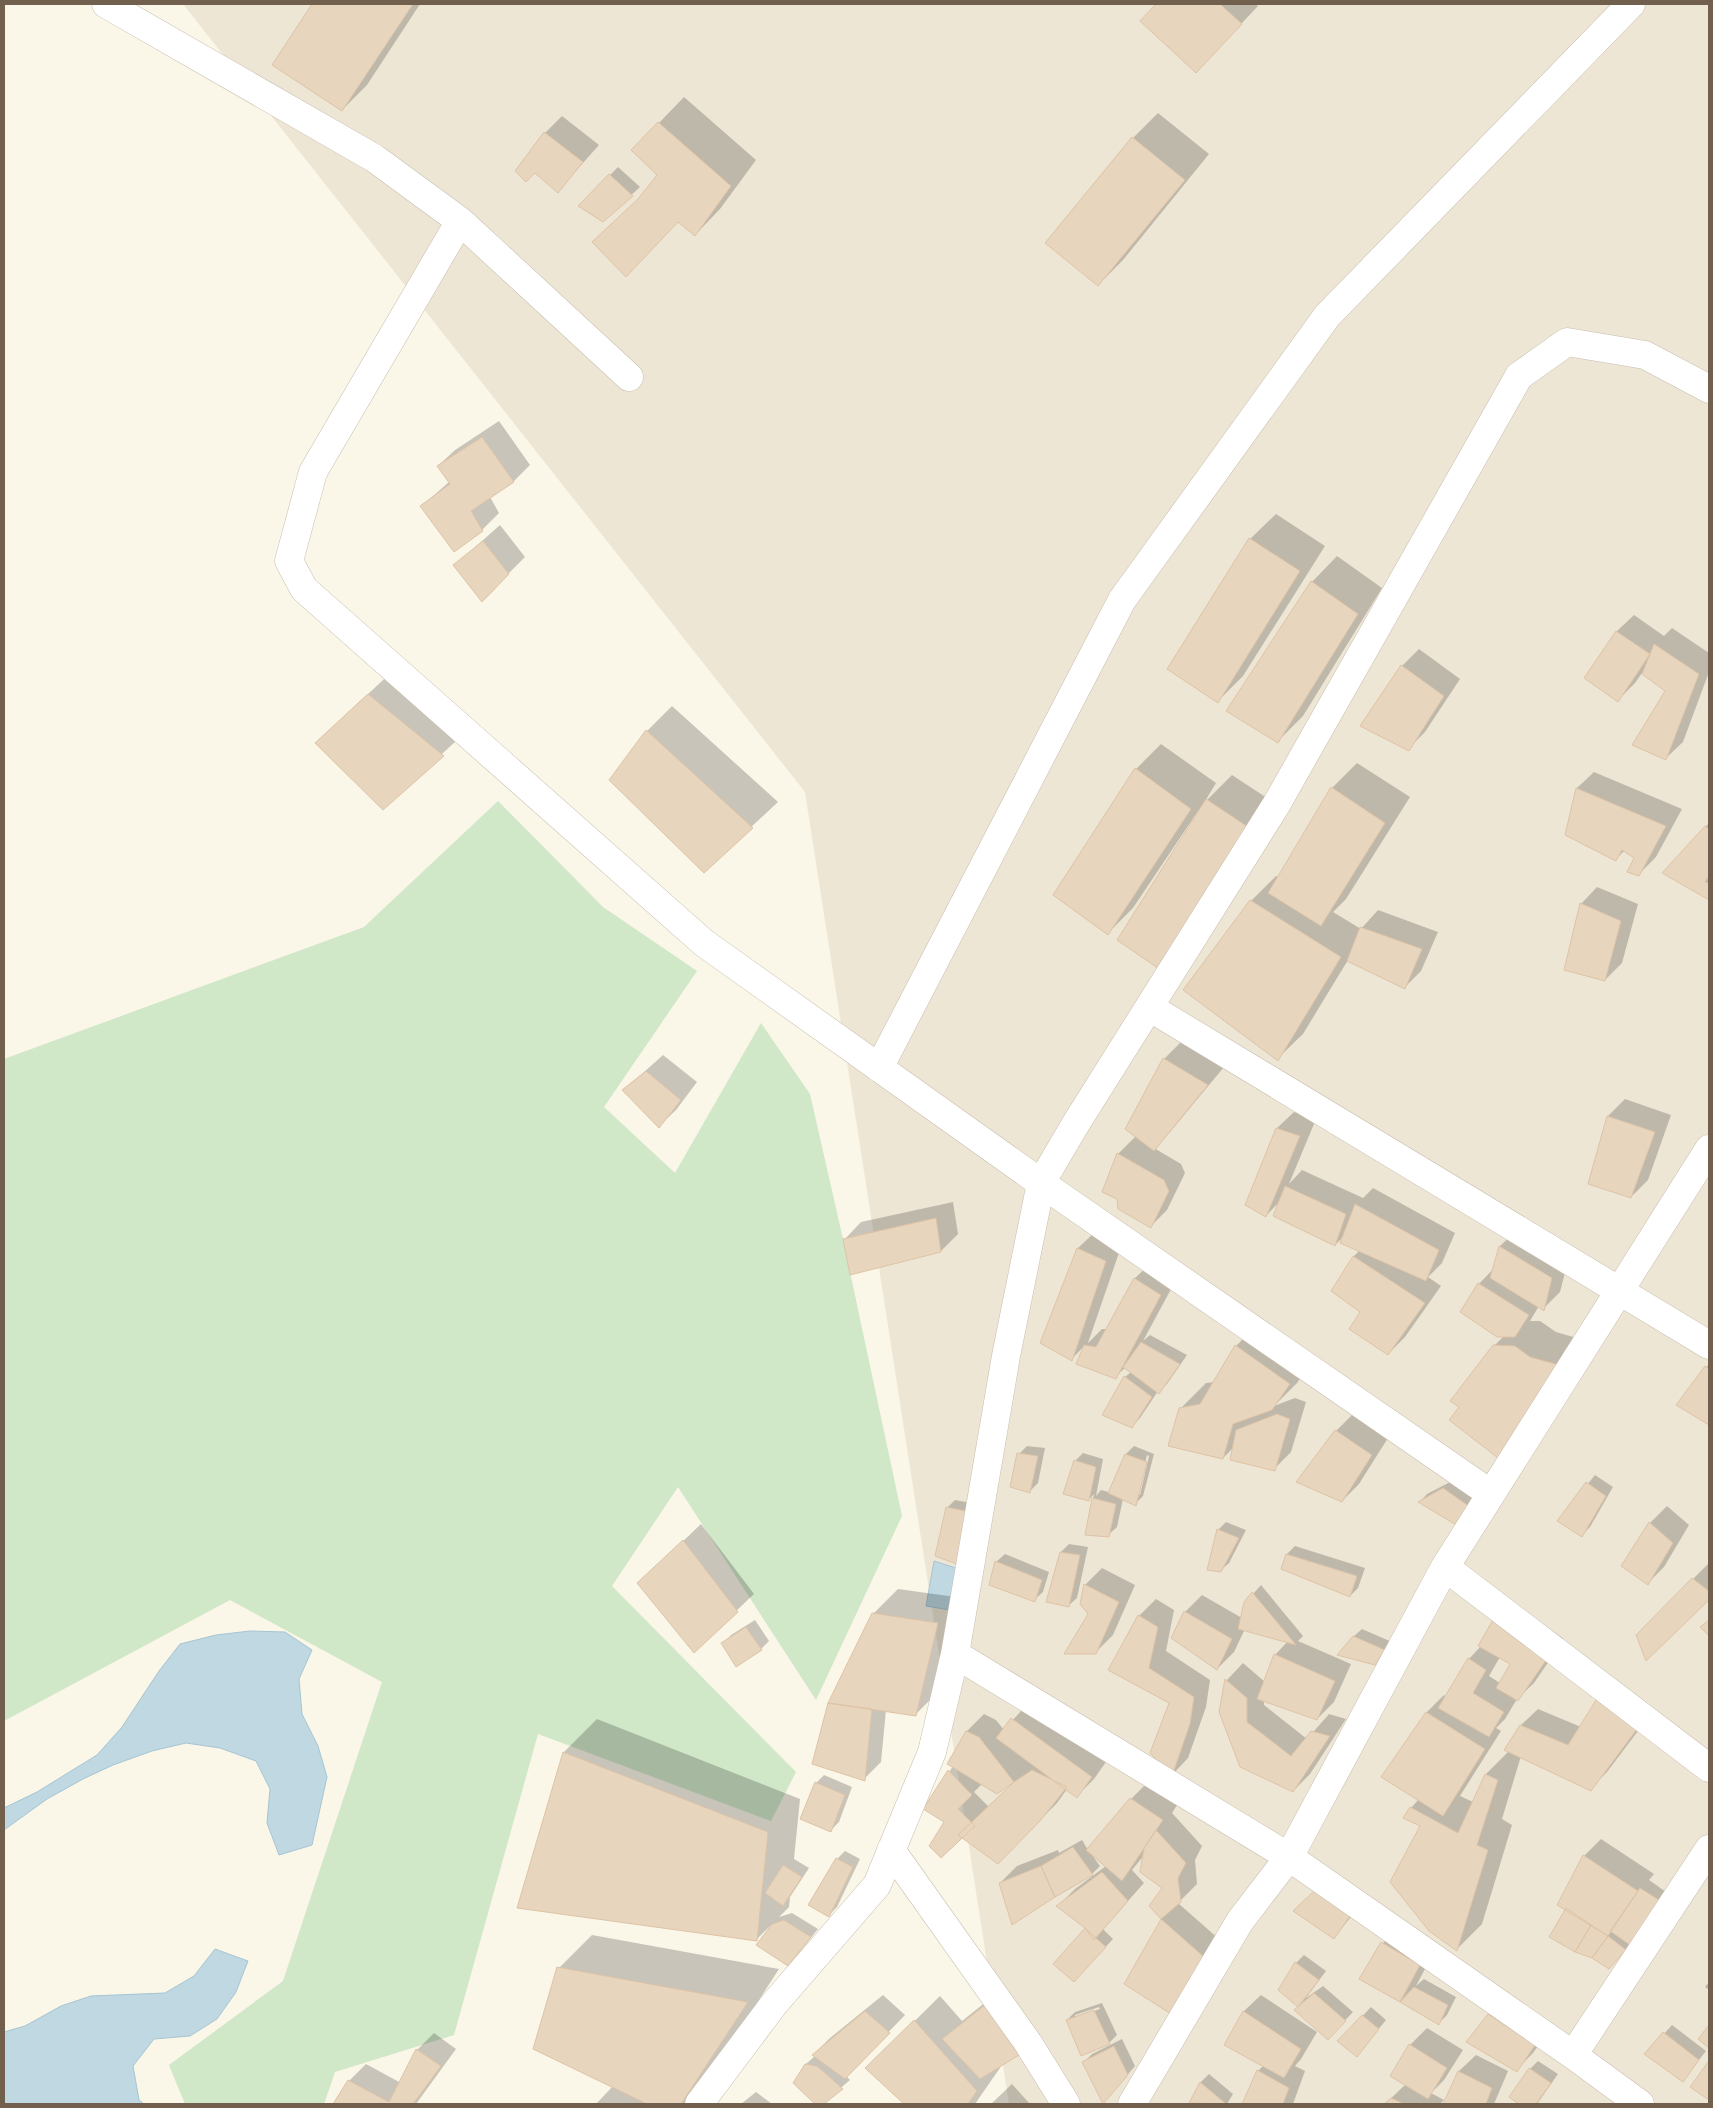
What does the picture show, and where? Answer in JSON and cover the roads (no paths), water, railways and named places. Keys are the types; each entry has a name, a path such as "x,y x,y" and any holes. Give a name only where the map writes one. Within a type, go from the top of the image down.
{"street":[{"path":"106,4 374,158 460,221 629,377"},
{"path":"879,1068 1122,600 1327,316 1632,4"},
{"path":"460,221 313,472 289,561 304,589 704,944 1041,1183 1491,1494"},
{"path":"699,2104 774,2004 877,1885 932,1752 956,1654 1006,1356 1041,1183 1075,1124 1276,805 1519,376 1567,342 1645,355 1709,388"},
{"path":"1149,1007 1709,1345"},
{"path":"1132,2104 1240,1921 1289,1857 1445,1567 1709,1149"},
{"path":"1445,1567 1709,1768"},
{"path":"956,1654 1289,1857 1573,2055 1640,2104"},
{"path":"1573,2055 1709,1849"},
{"path":"891,1850 1028,2043 1066,2104"}],"water":[{"path":"934,1561 959,1569 950,1610 926,1606"},
{"path":"250,1631 285,1632 312,1650 299,1679 302,1714 318,1746 327,1777 312,1845 279,1855 267,1823 270,1789 256,1761 220,1748 186,1743 152,1751 113,1765 83,1779 47,1799 4,1830 4,1808 37,1792 97,1755 122,1727 159,1671 180,1644 216,1635"},
{"path":"215,1949 248,1961 236,1992 217,2019 190,2036 154,2039 133,2066 139,2100 144,2104 4,2104 4,2032 25,2026 61,2006 91,1996 165,1993 194,1976"}]}
